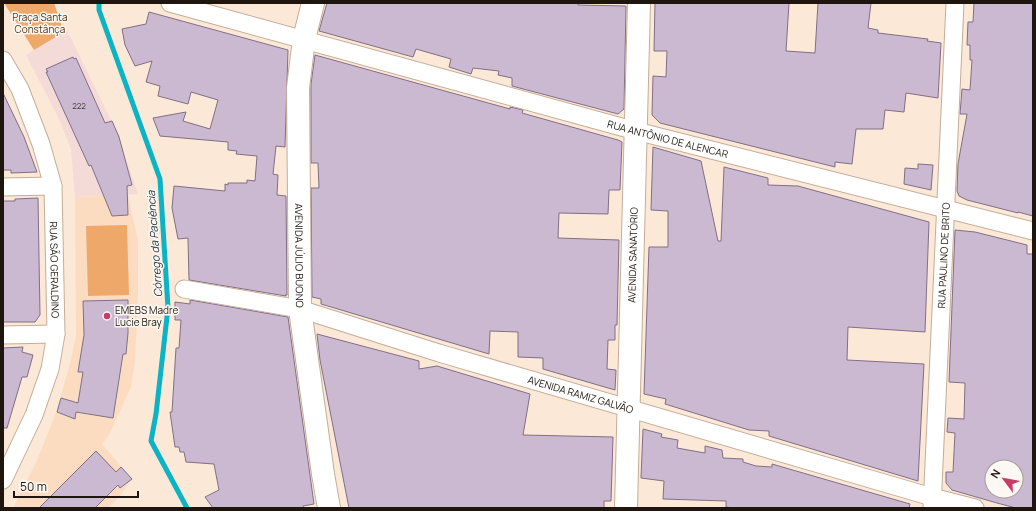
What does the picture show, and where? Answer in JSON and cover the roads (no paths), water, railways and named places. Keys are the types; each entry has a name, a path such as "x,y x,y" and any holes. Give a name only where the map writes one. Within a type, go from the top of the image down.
{"street":[{"name":"RUA ANTÔNIO DE ALENCAR","path":"170,3 636,131 1033,231"},
{"name":"AVENIDA JÚLIO BUONO","path":"313,3 304,39 298,88 300,309 322,474 329,508"},
{"name":"AVENIDA SANATÓRIO","path":"626,508 639,3"},
{"name":"RUA PAULINO DE BRITO","path":"932,503 944,208 955,3"},
{"name":"RUA SÃO GERALDINO","path":"3,60 20,89 42,144 53,186 56,334 50,369 34,415 3,480"},
{"path":"3,187 53,186"},
{"name":"AVENIDA RAMIZ GALVÃO","path":"184,289 300,309 447,356 628,408 932,503 975,508"},
{"path":"3,335 56,334"}],"waterway":[{"name":"Córrego da Paciência","path":"99,3 99,10 160,179 168,308 156,414 151,441 187,508"}],"place":[{"name":"EMEBS Madre Lucie Bray","path":"107,316"}],"park label":[{"name":"Praça Santa Constânça","path":"40,22"}]}
